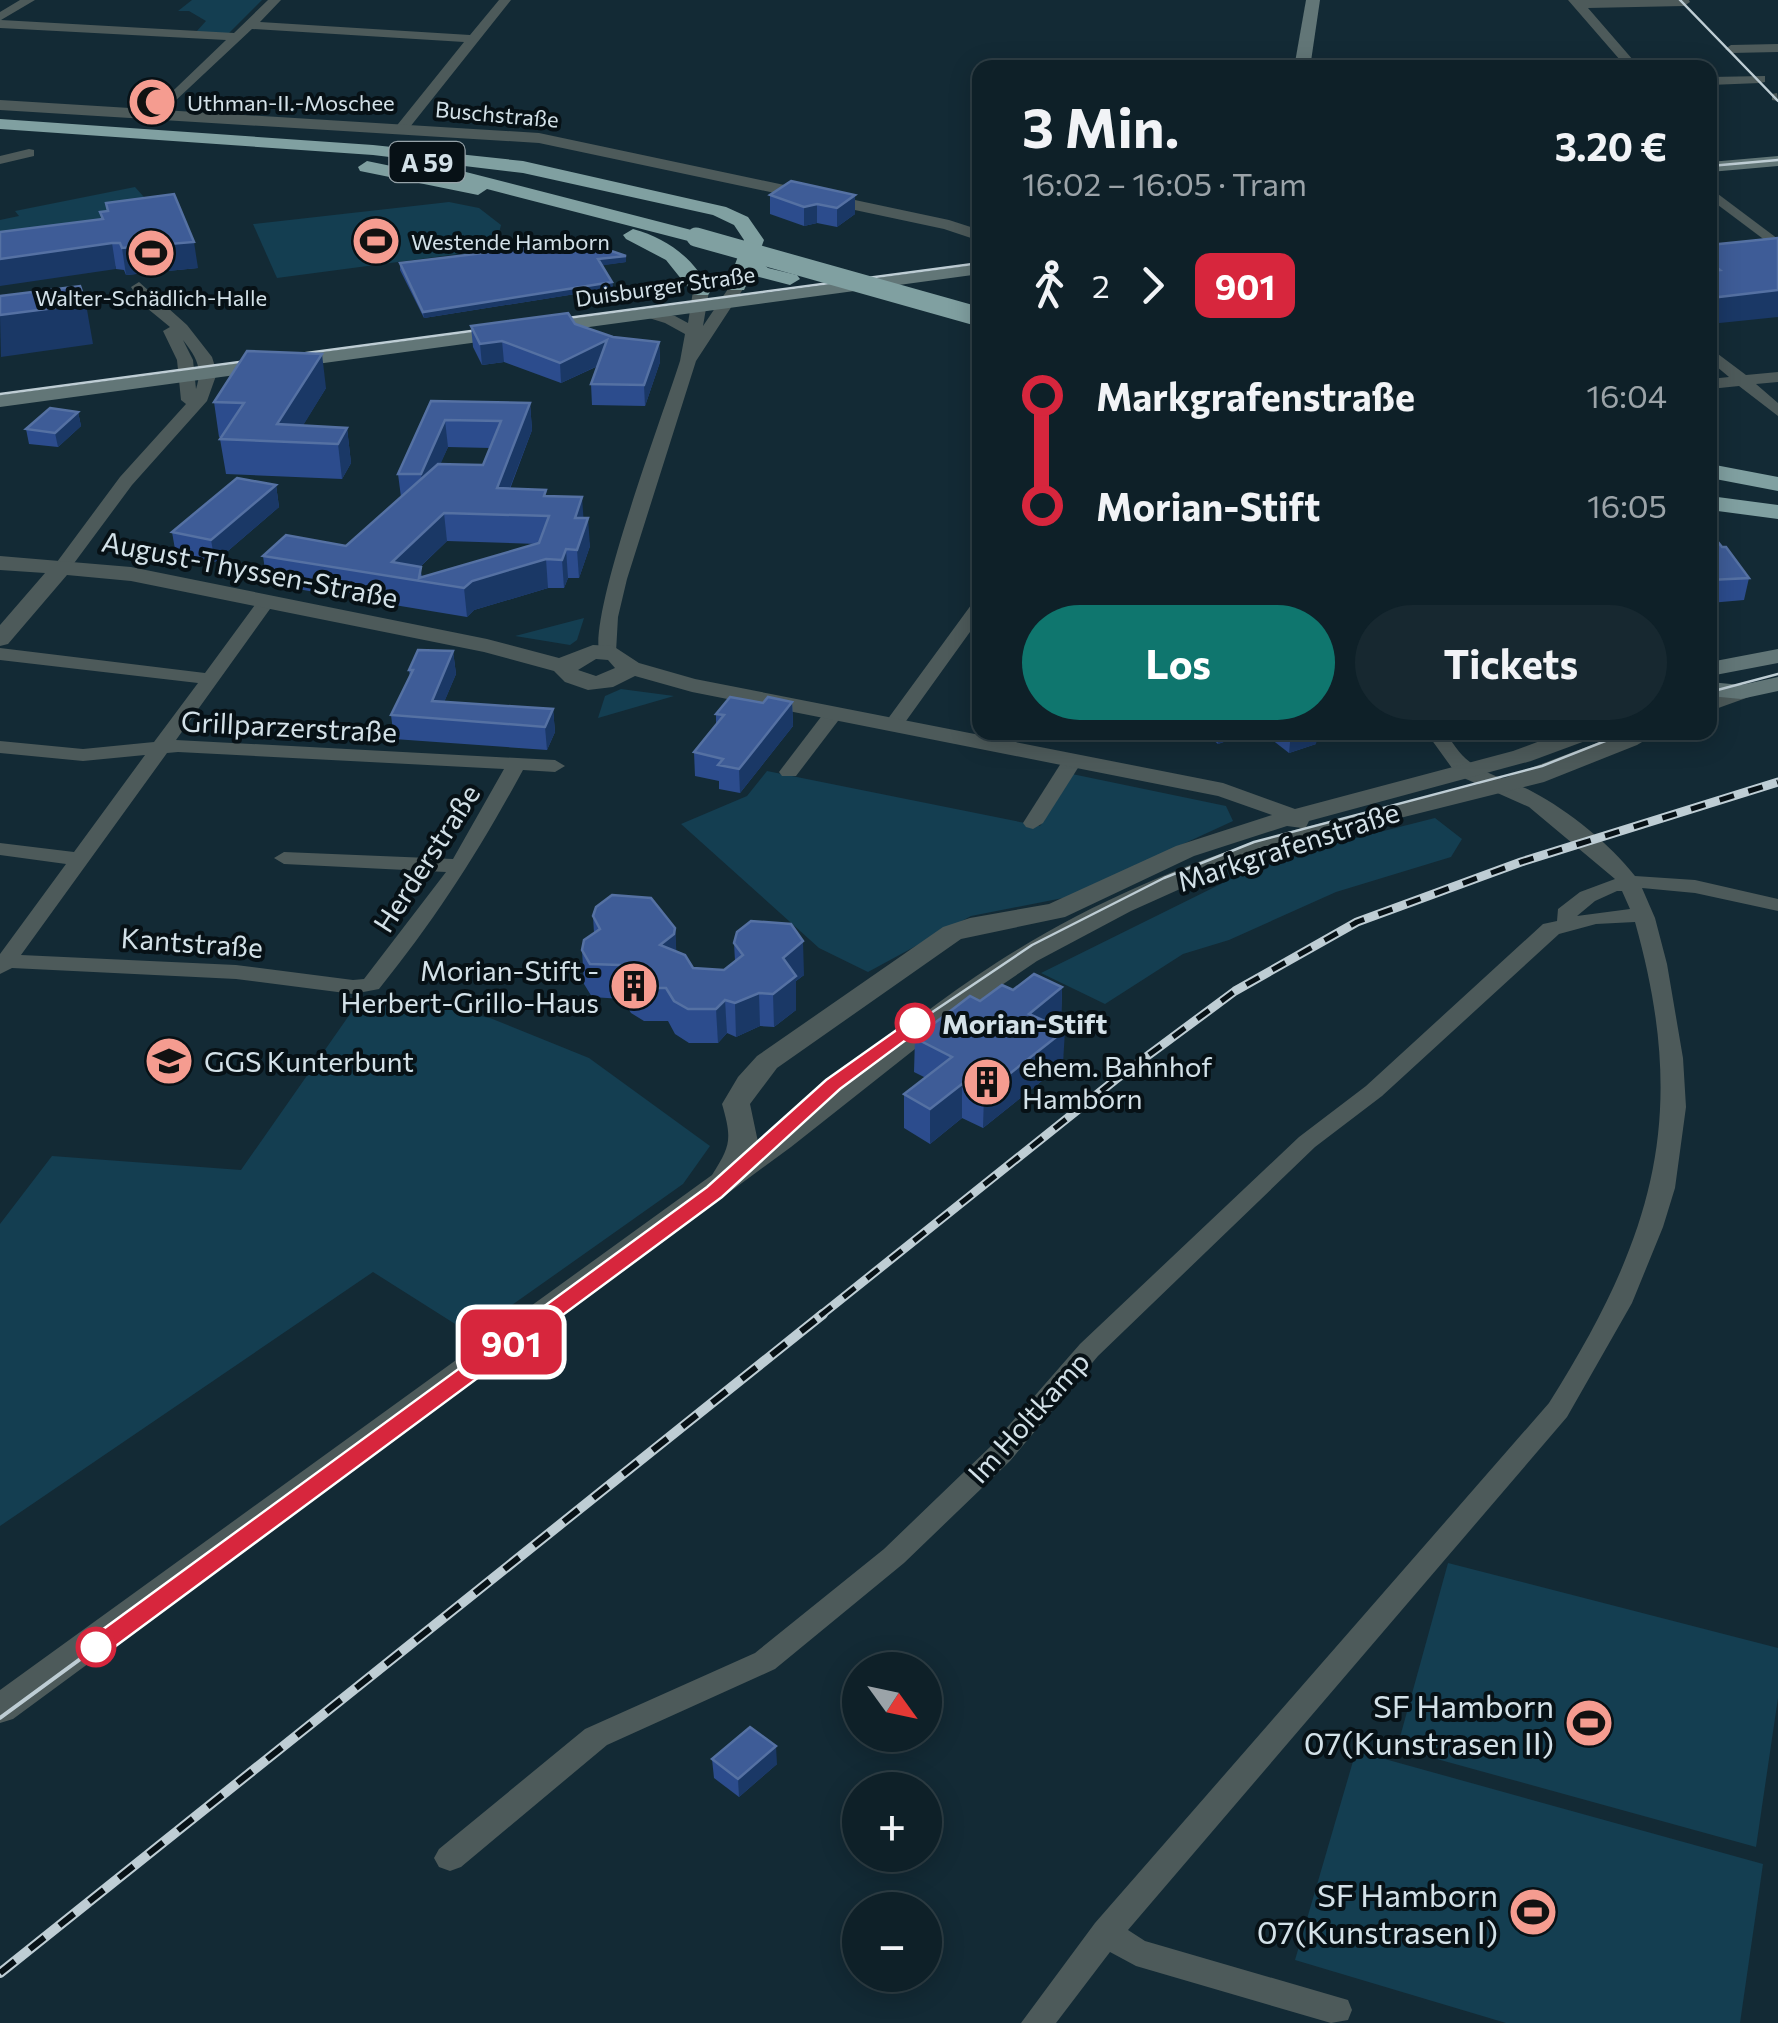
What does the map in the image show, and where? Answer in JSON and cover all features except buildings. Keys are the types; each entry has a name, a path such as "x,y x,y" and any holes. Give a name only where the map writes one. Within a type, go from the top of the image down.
{"highway":[{"name":"A 59","path":"0,124 280,148 494,184 972,304"},
{"name":"A 59","path":"0,132 280,148"},
{"path":"280,148 508,165 700,206 733,217 748,228 754,240 749,262 732,295"},
{"path":"280,148 447,182 644,238 678,257 692,272 702,299"},
{"name":"A 59","path":"703,234 972,315"},
{"path":"749,262 761,273 790,279"},
{"path":"1717,472 1778,484"},
{"path":"1717,492 1778,501"},
{"path":"1717,504 1778,512"},
{"path":"1717,525 1778,532"}],"main road":[{"path":"1289,60 1299,0"},
{"path":"1303,60 1313,0"},
{"path":"1717,166 1778,161"},
{"name":"Duisburger Straße","path":"732,295 790,279 972,255"},
{"name":"Duisburger Straße","path":"0,401 196,366 732,295 972,270"},
{"name":"Duisburger Straße","path":"0,385 644,314 702,299"},
{"path":"1717,668 1778,656"},
{"path":"1717,690 1741,692 1778,684"}],"street":[{"path":"0,20 29,0"},
{"path":"158,113 276,0"},
{"path":"401,129 505,0"},
{"path":"1576,2 1684,2"},
{"path":"1576,2 1627,60"},
{"path":"0,20 239,38"},
{"path":"252,25 472,39"},
{"path":"1731,49 1778,48"},
{"path":"1717,81 1760,79"},
{"name":"Buschstraße","path":"0,104 558,141 972,233"},
{"path":"0,160 29,153"},
{"path":"1717,198 1778,249"},
{"path":"1758,254 1778,249"},
{"path":"0,639 63,566 126,481 189,414 196,366 163,315 139,287"},
{"path":"688,361 732,295"},
{"path":"702,299 691,331 688,361 608,617 585,657 624,658 623,672 972,740"},
{"path":"644,314 670,319 691,331"},
{"path":"1717,359 1778,411"},
{"path":"1717,383 1778,377"},
{"name":"August-Thyssen-Straße","path":"0,563 131,574 487,646 585,657"},
{"path":"2,964 266,602"},
{"path":"894,724 972,616"},
{"path":"0,654 211,678"},
{"name":"August-Thyssen-Straße","path":"585,657 570,677 587,683 623,672"},
{"path":"1717,701 1741,692"},
{"path":"789,772 834,713"},
{"path":"974,740 1223,790 1253,798 1299,824"},
{"path":"1037,2023 1106,1932 1558,1410 1594,1356 1631,1278 1650,1225 1670,1142 1674,1106 1667,1025 1655,960 1628,881 1618,868 1525,796 1464,771 1450,760 1440,740"},
{"name":"Markgrafenstraße","path":"0,1709 711,1190 764,1156 888,1054 986,982 1042,947 1170,882 1299,824 1563,740"},
{"name":"Markgrafenstraße","path":"711,1190 741,1160 747,1142 736,1104 767,1062 952,933 989,920 1056,910 1185,851 1299,824 1501,787 1626,740"},
{"name":"Grillparzerstraße","path":"0,748 83,755 162,748 555,766"},
{"path":"1033,823 1073,760"},
{"name":"Herderstraße","path":"378,980 460,866 517,764"},
{"path":"0,849 80,859"},
{"path":"284,858 460,866"},
{"path":"1628,881 1664,882 1778,905"},
{"name":"Im Holtkamp","path":"1568,924 1566,914 1576,902 1600,886 1628,881"},
{"name":"Im Holtkamp","path":"450,1858 596,1737 765,1660 894,1556 1000,1454 1088,1350 1307,1142 1389,1078 1552,929 1641,915"},
{"name":"Kantstraße","path":"2,964 236,972 353,987 378,980"},
{"path":"1106,1932 1136,1952 1336,2010"}],"shaded area":[{"path":"192,0 262,0 228,34 196,32 206,21 189,11 178,11"},
{"path":"135,187 159,214 0,258 0,220 19,216 15,211"},
{"name":"Westende Hamborn","path":"449,202 479,208 501,225 498,237 458,254 277,278 253,224"},
{"path":"584,618 577,640 570,645 515,636"},
{"path":"621,689 674,696 598,718 605,696"},
{"path":"767,771 1040,826 1072,774 1226,806 1233,821 1068,897 971,916 868,972 819,948 681,824 747,796"},
{"path":"1435,818 1462,839 1451,857 1336,892 1229,940 1183,954 1105,1004 1041,973 1243,873 1336,843"},
{"path":"413,1002 490,1018 589,1058 710,1146 683,1184 471,1334 373,1272 0,1526 0,1224 52,1156 241,1170 357,1004"},
{"name":"SF Hamborn 07(Kunstrasen II)","path":"1448,1563 1778,1648 1778,1698 1756,1847 1397,1748"},
{"name":"SF Hamborn 07(Kunstrasen I)","path":"1356,1751 1763,1864 1740,2023 1506,2023 1295,1960"}],"tram line":[{"path":"1680,0 1778,101"},
{"path":"1717,165 1778,160"},
{"path":"545,321 972,264"},
{"path":"0,394 501,327"},
{"path":"1717,690 1778,674"},
{"path":"546,1316 715,1192 879,1048 1032,945 1164,878 1254,842 1542,766 1608,740"},
{"name":"901","path":"96,1647 714,1192 833,1085 915,1023"},
{"path":"0,1718 550,1314"}],"railway":[{"path":"820,1316 1115,1080 1235,991 1357,922 1521,862 1778,782"},
{"path":"0,1973 823,1314"}],"place":[{"name":"Uthman-II.-Moschee","path":"152,102"},
{"name":"Westende Hamborn","path":"376,241"},
{"name":"Walter-Schädlich-Halle","path":"151,253"},
{"name":"Morian-Stift - Herbert-Grillo-Haus","path":"634,986"},
{"name":"Morian-Stift","path":"915,1023"},
{"name":"GGS Kunterbunt","path":"169,1061"},
{"name":"ehem. Bahnhof Hamborn","path":"987,1082"},
{"name":"SF Hamborn 07(Kunstrasen II)","path":"1589,1723"},
{"name":"SF Hamborn 07(Kunstrasen I)","path":"1533,1912"}]}
